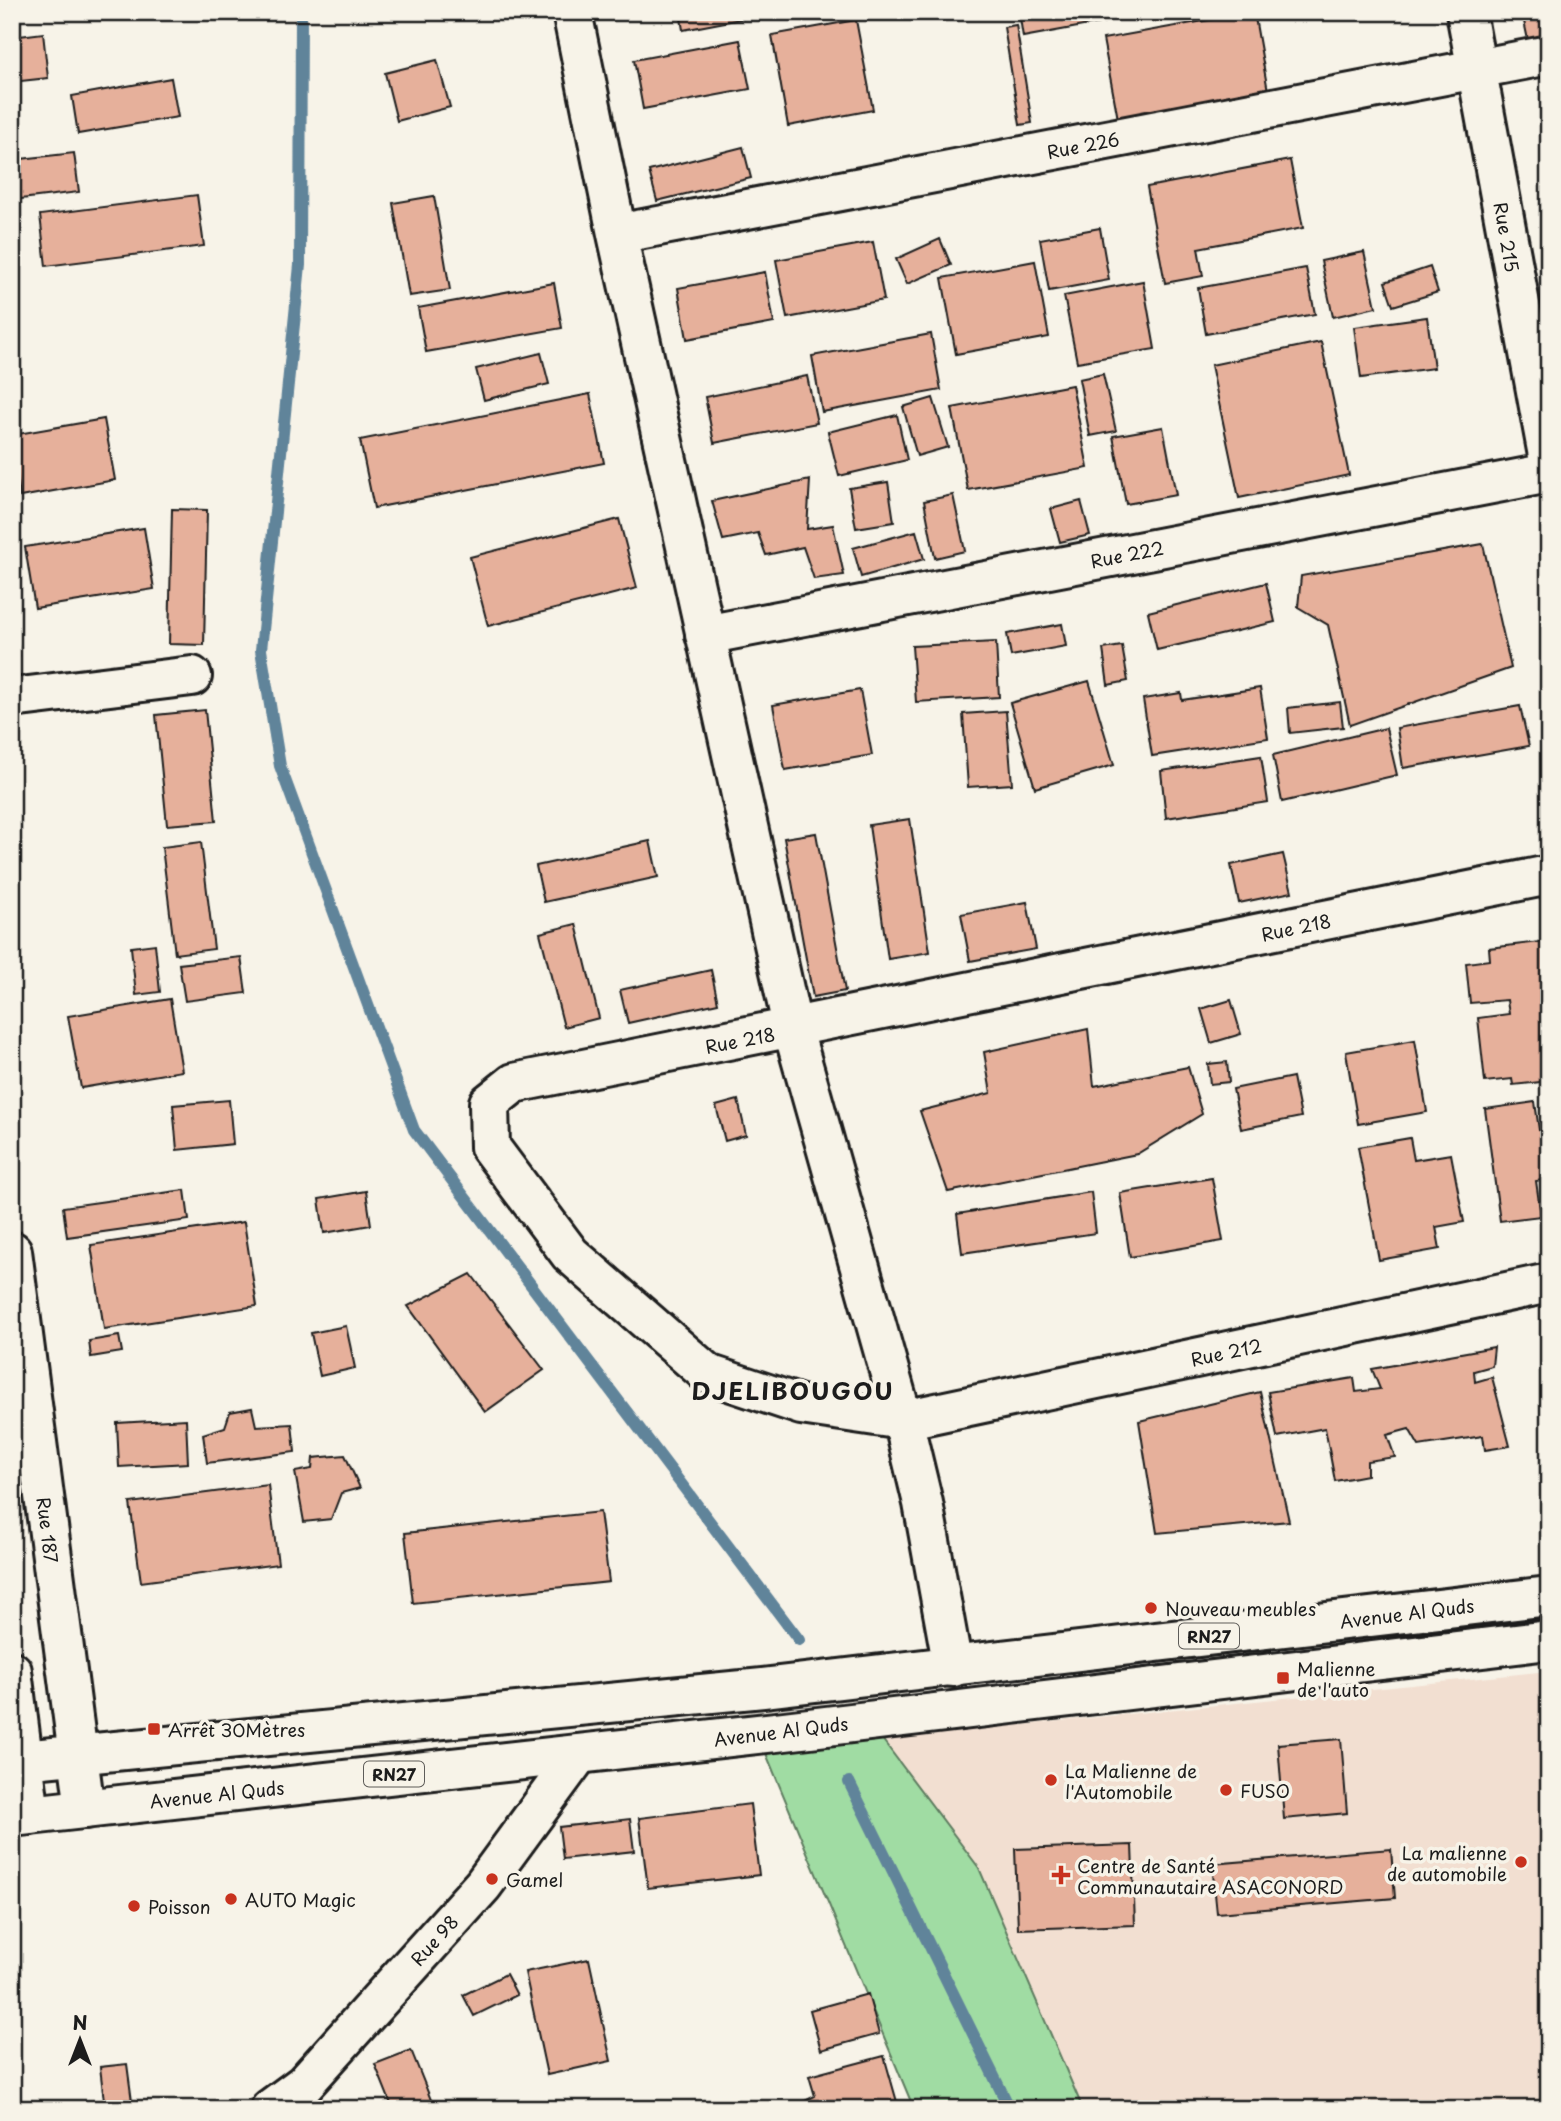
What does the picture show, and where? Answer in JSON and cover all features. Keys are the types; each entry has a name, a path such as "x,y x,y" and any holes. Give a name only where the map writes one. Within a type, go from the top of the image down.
{"street":[{"path":"572,12 617,234 793,1030 903,1420 923,1503 953,1667"},
{"name":"Rue 215","path":"1466,12 1549,461"},
{"name":"Rue 226","path":"617,234 1549,55"},
{"name":"Rue 222","path":"705,635 1549,473"},
{"path":"12,698 192,676"},
{"name":"Rue 218","path":"903,1420 801,1405 708,1374 570,1254 490,1147 489,1102 514,1083 793,1030 1549,875"},
{"name":"Rue 187","path":"12,1251 85,1809"},
{"name":"Rue 212","path":"903,1420 1549,1283"},
{"name":"Avenue Al Quds","path":"18,1760 763,1688 1549,1596"},
{"name":"Avenue Al Quds","path":"21,1816 776,1732 1549,1640"},
{"path":"12,1671 21,1816"},
{"name":"Rue 98","path":"270,2109 304,2084 483,1885 579,1754"}],"shaded area":[{"path":"1549,1671 1549,2109 1083,2109 979,1868 882,1739"}],"green space":[{"path":"882,1739 979,1868 1083,2109 914,2109 765,1751"}],"building":[{"path":"680,12 767,12 767,14 683,30"},
{"path":"1019,12 1114,12 1116,20 1023,37"},
{"path":"1254,12 1268,91 1118,119 1103,39"},
{"path":"1522,12 1549,12 1549,35 1528,40"},
{"path":"856,20 873,110 788,126 772,35"},
{"path":"1016,25 1032,123 1020,125 1004,27"},
{"path":"43,33 48,78 12,82 12,37"},
{"path":"740,40 750,89 643,109 634,60"},
{"path":"437,60 450,107 397,121 385,73"},
{"path":"171,78 178,117 78,134 72,96"},
{"path":"743,147 751,178 657,201 649,171"},
{"path":"74,153 79,192 12,200 12,160"},
{"path":"1290,160 1303,228 1198,248 1203,276 1165,283 1147,187"},
{"path":"197,195 204,246 46,266 40,215"},
{"path":"434,196 450,290 409,296 393,203"},
{"path":"1100,228 1109,280 1049,291 1040,239"},
{"path":"940,239 951,265 907,284 896,259"},
{"path":"873,242 884,300 787,318 776,260"},
{"path":"1364,252 1376,307 1333,317 1321,261"},
{"path":"1035,261 1049,337 956,354 942,278"},
{"path":"1430,267 1438,292 1393,306 1385,282"},
{"path":"1306,268 1315,314 1206,334 1198,288"},
{"path":"765,272 774,323 687,339 678,288"},
{"path":"1143,281 1155,349 1077,362 1064,296"},
{"path":"554,283 562,328 426,352 418,308"},
{"path":"1427,317 1434,368 1361,378 1354,327"},
{"path":"931,334 941,390 822,412 812,356"},
{"path":"1321,342 1349,475 1239,498 1211,365"},
{"path":"541,353 549,384 484,400 476,369"},
{"path":"1103,374 1116,431 1090,436 1079,379"},
{"path":"807,376 817,423 714,443 705,397"},
{"path":"1072,385 1088,468 968,490 952,408"},
{"path":"590,394 604,463 374,508 360,440"},
{"path":"933,398 948,447 917,456 903,407"},
{"path":"897,415 907,460 839,476 828,432"},
{"path":"104,419 115,480 20,497 12,435"},
{"path":"1163,427 1176,495 1126,504 1113,436"},
{"path":"810,480 807,529 833,525 844,575 814,579 803,547 766,555 758,533 723,540 712,501"},
{"path":"888,482 894,522 856,528 849,488"},
{"path":"953,495 965,551 935,558 924,501"},
{"path":"1081,501 1090,535 1060,542 1051,509"},
{"path":"172,509 207,510 204,645 169,644"},
{"path":"619,519 637,588 488,626 470,557"},
{"path":"144,528 154,589 35,608 25,547"},
{"path":"916,531 924,559 861,577 853,548"},
{"path":"1483,544 1511,668 1350,725 1328,625 1298,607 1301,576"},
{"path":"1266,583 1275,622 1157,650 1148,612"},
{"path":"12,611 19,657 12,658"},
{"path":"1062,624 1066,646 1011,656 1007,634"},
{"path":"996,642 999,697 916,702 912,646"},
{"path":"1122,646 1128,681 1108,685 1103,649"},
{"path":"1089,681 1114,765 1035,788 1010,703"},
{"path":"1260,688 1268,738 1152,756 1143,699 1181,693 1182,700"},
{"path":"860,690 872,755 785,770 773,705"},
{"path":"1340,702 1343,727 1290,733 1288,708"},
{"path":"1520,706 1529,746 1403,768 1397,728"},
{"path":"205,710 216,821 167,825 156,715"},
{"path":"1006,711 1012,784 968,787 963,714"},
{"path":"1386,728 1397,775 1282,802 1273,755"},
{"path":"1261,756 1268,802 1166,818 1161,771"},
{"path":"910,819 930,952 888,959 869,825"},
{"path":"816,833 845,991 813,997 784,838"},
{"path":"650,841 658,877 544,902 536,866"},
{"path":"201,842 214,949 175,954 162,847"},
{"path":"1283,854 1292,892 1239,903 1231,865"},
{"path":"1027,902 1036,949 970,961 961,914"},
{"path":"576,924 599,1018 564,1027 540,933"},
{"path":"1549,941 1549,1081 1513,1085 1512,1079 1485,1082 1478,1018 1509,1014 1507,1000 1470,1003 1466,963 1490,960 1489,948"},
{"path":"155,944 160,992 136,995 131,947"},
{"path":"241,957 246,993 185,1001 179,964"},
{"path":"711,970 718,1003 628,1023 620,990"},
{"path":"170,999 182,1071 81,1088 68,1016"},
{"path":"1231,1000 1241,1034 1211,1043 1201,1009"},
{"path":"1088,1029 1094,1086 1188,1067 1202,1114 1137,1154 948,1192 920,1111 991,1093 984,1052"},
{"path":"1415,1040 1427,1112 1358,1124 1346,1052"},
{"path":"1227,1062 1229,1082 1210,1084 1208,1064"},
{"path":"1293,1077 1301,1117 1241,1129 1233,1089"},
{"path":"229,1100 233,1144 177,1150 173,1105"},
{"path":"738,1100 746,1135 725,1141 716,1106"},
{"path":"1535,1102 1539,1130 1549,1128 1549,1179 1536,1181 1541,1216 1500,1221 1485,1109"},
{"path":"1410,1138 1414,1160 1451,1154 1464,1222 1436,1227 1440,1249 1379,1260 1358,1147"},
{"path":"1212,1178 1223,1241 1130,1257 1120,1193"},
{"path":"185,1190 189,1220 67,1237 63,1207"},
{"path":"366,1191 371,1225 324,1233 319,1199"},
{"path":"1091,1192 1096,1233 962,1253 957,1214"},
{"path":"244,1222 257,1306 104,1329 91,1245"},
{"path":"471,1274 544,1370 485,1412 408,1306"},
{"path":"346,1326 355,1368 320,1376 311,1333"},
{"path":"119,1336 122,1352 91,1357 89,1341"},
{"path":"1494,1347 1492,1366 1474,1371 1475,1382 1492,1377 1510,1446 1485,1450 1483,1436 1419,1446 1409,1429 1387,1435 1395,1457 1367,1461 1367,1475 1335,1481 1325,1428 1277,1437 1268,1392 1354,1378 1356,1392 1380,1389 1372,1369"},
{"path":"1260,1392 1289,1521 1157,1533 1139,1421"},
{"path":"252,1408 256,1426 292,1424 295,1452 207,1463 203,1434 225,1427 230,1412"},
{"path":"186,1419 188,1463 119,1467 117,1423"},
{"path":"345,1455 360,1488 341,1493 331,1519 304,1522 295,1472 312,1469 313,1458"},
{"path":"268,1485 278,1564 141,1582 130,1503"},
{"path":"600,1512 609,1582 413,1603 405,1533"},
{"path":"1341,1739 1347,1813 1284,1819 1278,1744"},
{"path":"750,1804 759,1875 648,1888 639,1818"},
{"path":"630,1819 634,1851 563,1859 559,1827"},
{"path":"1132,1845 1135,1925 1018,1929 1015,1849"},
{"path":"1391,1849 1395,1898 1217,1913 1212,1864"},
{"path":"589,1959 611,2061 547,2075 525,1972"},
{"path":"506,1974 517,1995 474,2016 463,1995"},
{"path":"868,1994 879,2034 821,2050 810,2010"},
{"path":"411,2050 433,2105 422,2109 393,2109 375,2064"},
{"path":"884,2056 899,2109 789,2109 815,2096 809,2076"},
{"path":"127,2064 133,2109 105,2109 100,2067"}],"waterway":[{"path":"301,12 300,265 261,650 280,766 414,1130 799,1640"},
{"path":"849,1782 1010,2109"}],"place":[{"name":"Nouveau meubles","path":"1151,1608"},
{"name":"Malienne de l'auto","path":"1283,1678"},
{"name":"Arrêt 30Mètres","path":"154,1729"},
{"name":"La Malienne de l'Automobile","path":"1051,1780"},
{"name":"FUSO","path":"1226,1790"},
{"name":"La malienne de automobile","path":"1521,1862"},
{"name":"Centre de Santé Communautaire ASACONORD","path":"1061,1875"},
{"name":"Gamel","path":"492,1879"},
{"name":"AUTO Magic","path":"231,1899"},
{"name":"Poisson","path":"134,1906"}],"district":[{"name":"DJELIBOUGOU","path":"793,1390"}]}
